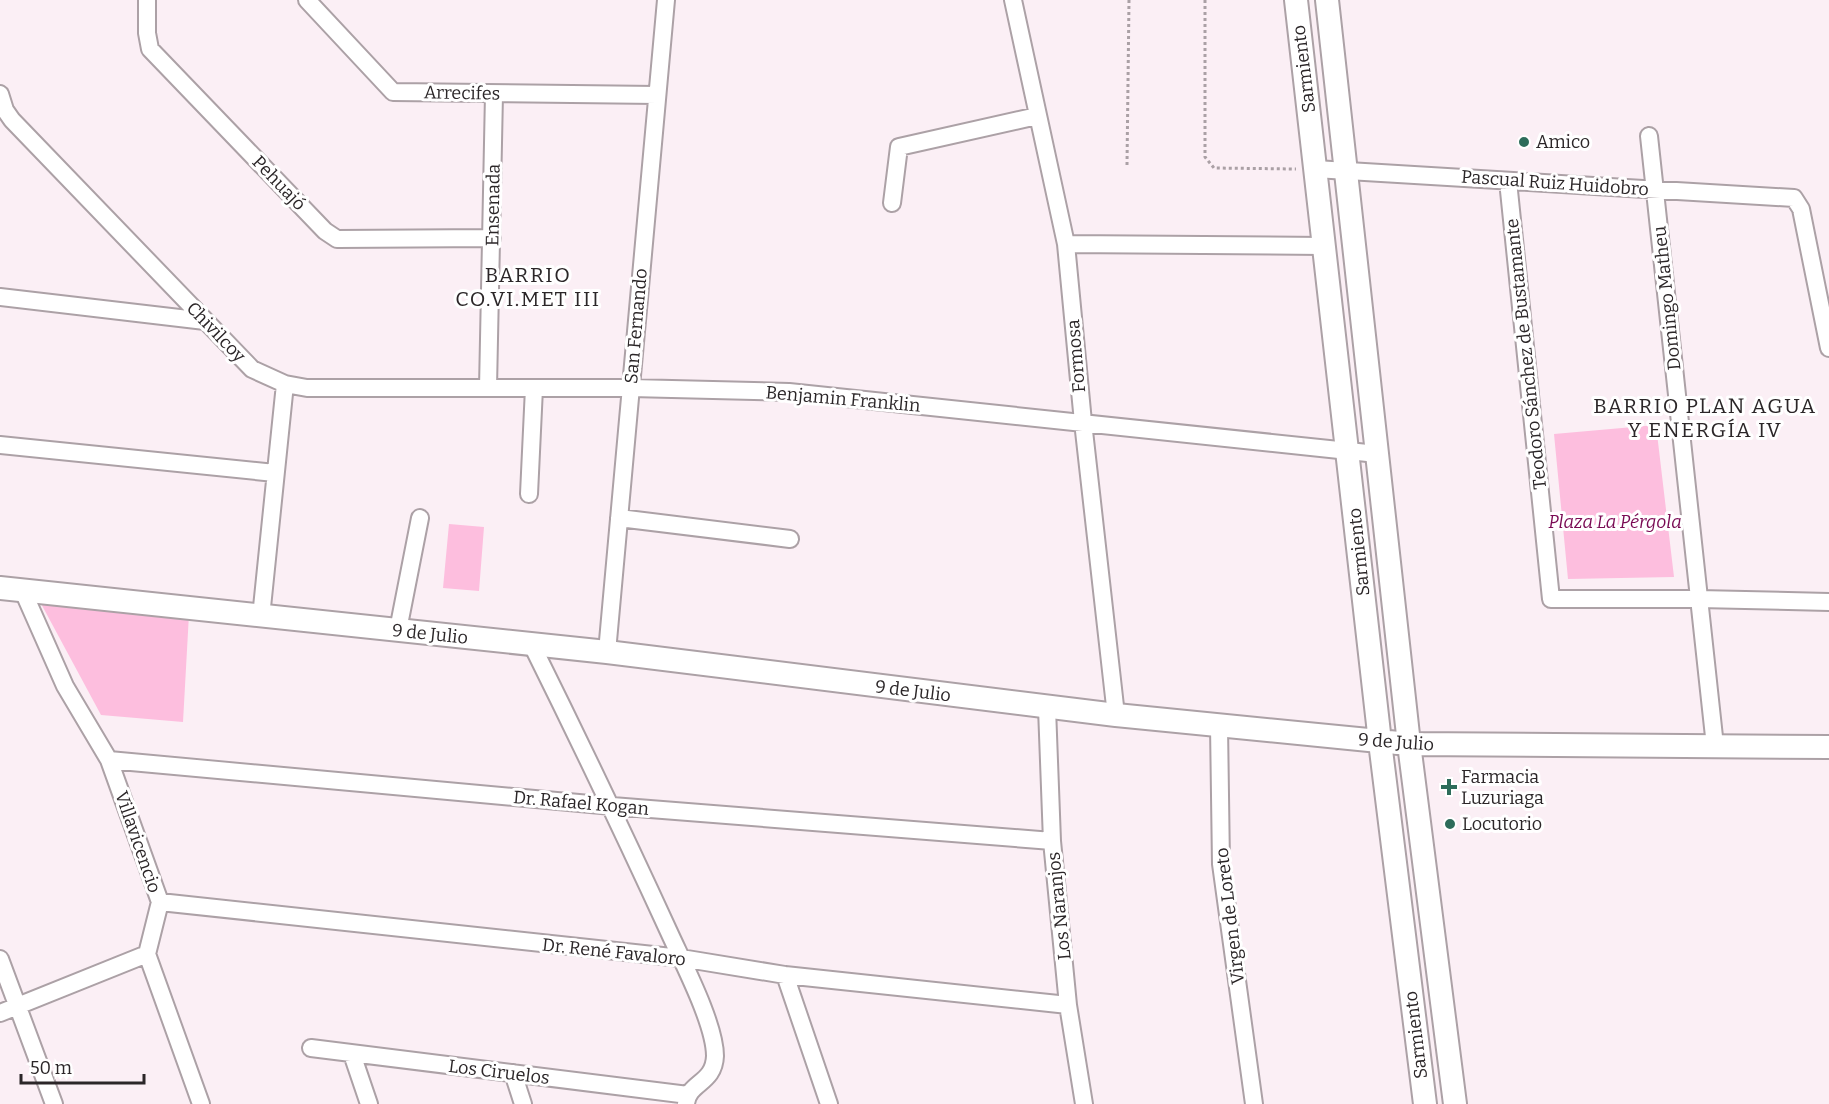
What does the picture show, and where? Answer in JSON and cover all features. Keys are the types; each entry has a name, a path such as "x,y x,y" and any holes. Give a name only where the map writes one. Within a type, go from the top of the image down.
{"main road":[{"name":"Sarmiento","path":"1296,0 1380,742 1425,1104"},
{"name":"Sarmiento","path":"1327,0 1409,744 1455,1104"},
{"name":"9 de Julio","path":"0,588 607,652 1047,708 1380,742 1829,747"}],"street":[{"name":"Pehuajó","path":"147,0 147,33 150,49 325,231 337,239 492,238"},
{"name":"Arrecifes","path":"307,0 393,92 657,95"},
{"name":"San Fernando","path":"607,652 666,0"},
{"name":"Formosa","path":"1013,0 1066,244 1083,422 1116,715"},
{"name":"Chivilcoy","path":"0,94 5,110 21,129 252,369 285,384 307,388"},
{"name":"Ensenada","path":"488,388 494,94"},
{"path":"892,203 899,147 1037,116"},
{"path":"0,128 21,129"},
{"name":"Domingo Matheu","path":"1649,136 1715,746"},
{"name":"Pascual Ruiz Huidobro","path":"1316,169 1794,198 1801,208 1829,348"},
{"name":"Teodoro Sánchez de Bustamante","path":"1508,181 1551,599 1699,599"},
{"path":"1066,244 1324,246"},
{"path":"0,297 205,321"},
{"path":"261,617 285,384"},
{"name":"Benjamin Franklin","path":"307,388 631,388 789,392 1377,454"},
{"path":"529,494 534,388"},
{"path":"0,445 275,473"},
{"path":"398,630 420,518"},
{"path":"619,518 790,539"},
{"name":"Villavicencio","path":"23,591 65,686 109,760 160,903 147,954"},
{"path":"1699,599 1829,602"},
{"path":"532,645 612,806 703,1008 715,1057 709,1076 693,1089 687,1099"},
{"name":"Los Naranjos","path":"1047,708 1052,841 1068,1005 1084,1104"},
{"name":"Virgen de Loreto","path":"1219,726 1221,864 1254,1104"},
{"name":"Dr. Rafael Kogan","path":"109,760 612,806 1052,841"},
{"name":"Dr. René Favaloro","path":"160,903 681,958 785,975 1068,1005"},
{"path":"0,1013 147,954 201,1104"},
{"path":"0,958 54,1104"},
{"path":"785,975 829,1104"},
{"name":"Los Ciruelos","path":"311,1048 513,1073 687,1099"},
{"path":"352,1054 369,1104"},
{"path":"513,1073 523,1104"}],"path":[{"path":"1127,165 1129,0"},
{"path":"1205,0 1204,157 1214,168 1316,169"}],"green space":[{"name":"Plaza La Pérgola","path":"1656,425 1674,577 1568,579 1554,434"},
{"path":"449,524 484,527 479,591 443,588"},
{"path":"38,598 189,614 183,722 101,715"}],"place":[{"name":"Amico","path":"1524,142"},
{"name":"Farmacia Luzuriaga","path":"1449,787"},
{"name":"Locutorio","path":"1450,824"}],"district":[{"name":"BARRIO CO.VI.MET III","path":"528,287"},
{"name":"BARRIO PLAN AGUA Y ENERGÍA IV","path":"1705,418"}]}
